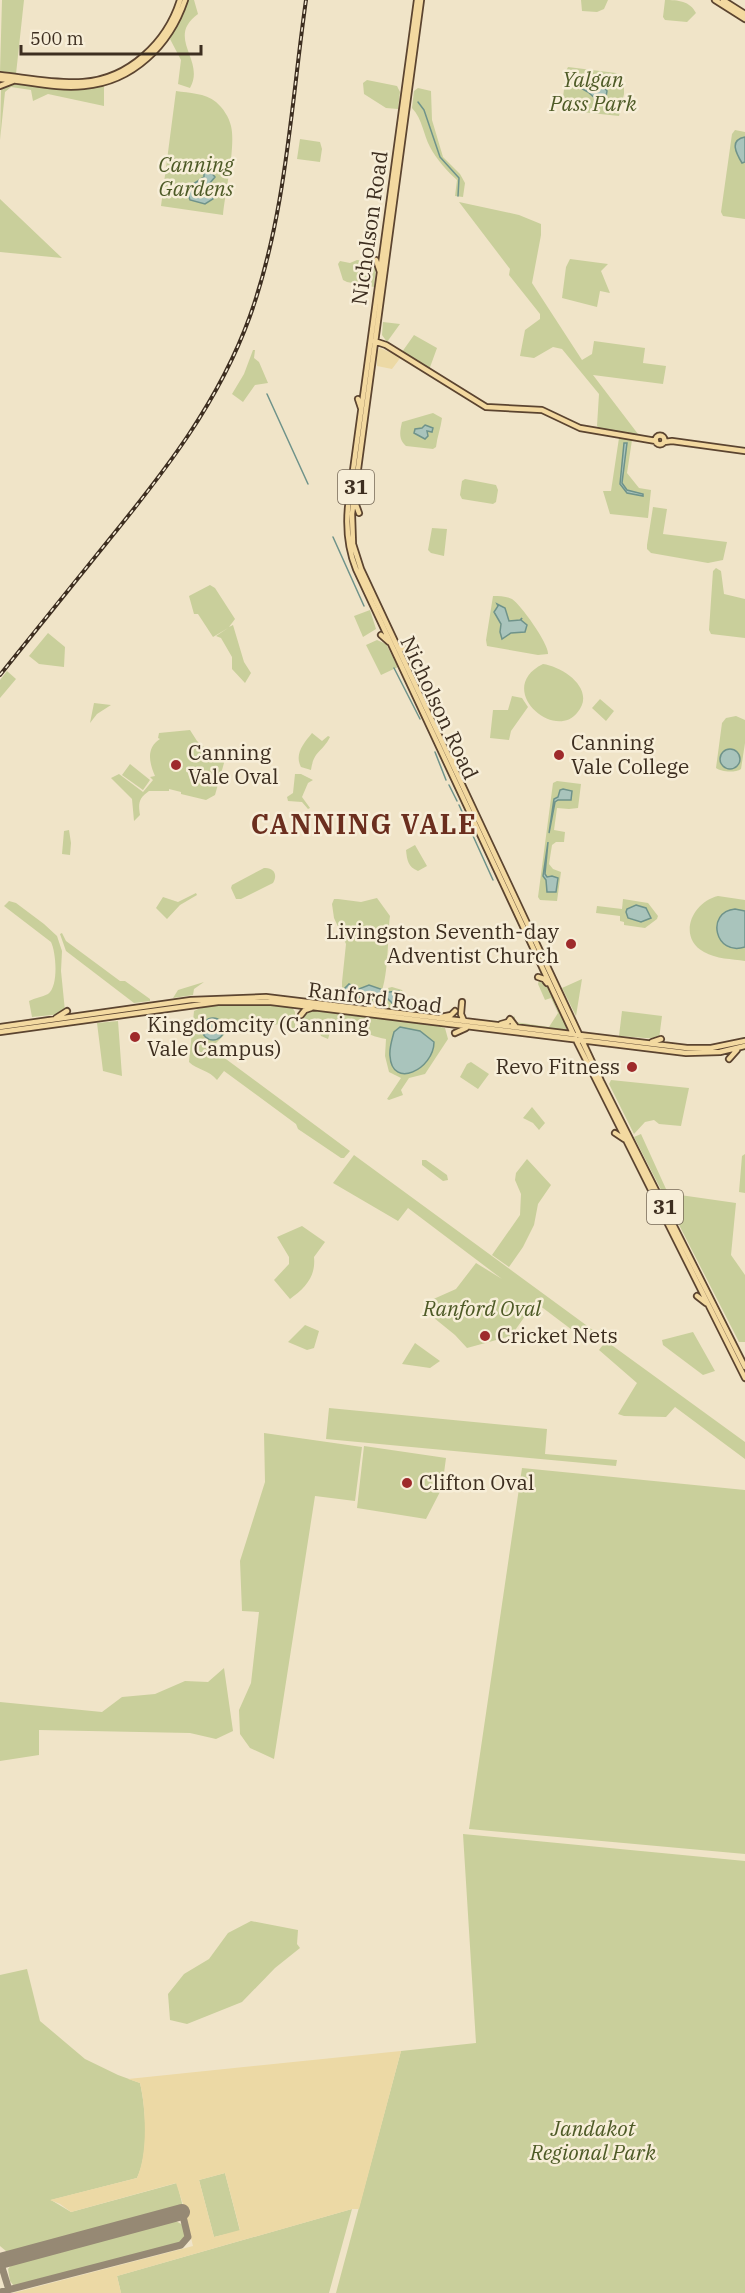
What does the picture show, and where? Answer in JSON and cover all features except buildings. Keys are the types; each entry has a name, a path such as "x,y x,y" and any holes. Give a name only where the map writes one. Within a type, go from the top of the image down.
{"main road":[{"path":"0,77 84,82 116,73 137,61 155,45 183,0"},
{"path":"0,77 62,86 84,86 123,75 142,63 162,44 176,22 183,0"},
{"name":"Nicholson Road","path":"419,0 407,113 380,311 373,343 348,513 349,546 356,569 569,1025 588,1052 745,1367"},
{"name":"Nicholson Road","path":"419,0 400,126 352,514 353,544 361,569 563,1002 591,1070 745,1378"},
{"path":"715,0 745,20"},
{"path":"723,0 745,14"},
{"path":"0,86 15,80"},
{"path":"400,126 403,127 407,113"},
{"path":"376,260 381,275"},
{"path":"380,311 380,336 388,348"},
{"path":"373,343 383,343"},
{"path":"373,343 388,348 486,408 543,410 575,426 613,434 657,439 661,436 664,440 745,451"},
{"path":"358,399 361,408 359,418 361,422"},
{"path":"359,466 355,505 359,513"},
{"path":"381,635 391,644"},
{"path":"393,638 402,649 410,653"},
{"path":"441,739 453,762 463,768"},
{"path":"499,892 509,900"},
{"path":"524,942 533,950"},
{"path":"543,969 539,976 551,987"},
{"name":"Ranford Road","path":"0,1026 191,1000 266,997 383,1008 435,1018 496,1025 506,1023 510,1019 519,1028 616,1045 700,1053 742,1047"},
{"path":"366,1008 376,1005 380,999"},
{"name":"Ranford Road","path":"0,1032 218,1002 271,1002 569,1040 588,1036 687,1048 711,1048 745,1041"},
{"path":"462,1002 460,1014 464,1021"},
{"path":"563,1002 568,1006 578,1026 588,1036"},
{"path":"301,1015 306,1010 317,1007"},
{"path":"373,1014 383,1008"},
{"path":"54,1020 67,1011"},
{"path":"435,1018 451,1015 455,1011"},
{"path":"535,1030 566,1031 569,1025"},
{"path":"455,1033 468,1027"},
{"path":"646,1044 662,1039"},
{"path":"569,1040 591,1070"},
{"path":"588,1052 592,1045 616,1045"},
{"path":"729,1059 742,1047"},
{"path":"615,1133 626,1141"},
{"path":"698,1296 710,1307"}],"green space":[{"path":"2,0 24,0 16,74 0,72"},
{"path":"188,0 194,0 198,14 189,23 185,32 194,78 190,88 178,84 181,60 170,39"},
{"path":"581,0 608,0 604,9 597,12 582,11"},
{"path":"665,0 687,4 696,13 687,22 665,20 663,17"},
{"name":"Yalgan Pass Park","path":"568,67 616,73 624,77 624,94 619,116 572,111 562,107"},
{"path":"367,80 397,86 400,92 398,109 386,108 364,94 363,83"},
{"path":"10,84 57,88 104,84 104,106 48,94 33,101 31,90 11,87 5,92 0,140 1,90"},
{"path":"418,88 431,91 432,120 443,157 460,174 465,183 463,197 455,196 457,180 433,152 412,108 414,91"},
{"name":"Canning Gardens","path":"176,91 212,99 219,104 230,123 232,145 223,215 161,206"},
{"path":"735,130 745,132 745,219 723,216 721,212 732,134"},
{"path":"300,139 320,142 322,149 320,162 297,159"},
{"path":"0,199 62,258 0,252"},
{"path":"459,202 519,215 541,224 532,283 582,360 592,354 594,341 645,348 643,363 666,366 663,384 593,375 638,434 600,429 597,426 599,394 562,349 553,347 534,358 520,356 525,330 540,319 540,314 509,275 510,269"},
{"path":"570,259 608,264 601,271 610,293 600,291 597,307 562,298 566,267"},
{"path":"357,260 372,262 376,266 374,287 343,280 338,264 340,261 350,263"},
{"path":"383,322 400,324 387,342 382,335"},
{"path":"414,335 437,348 429,370 402,352"},
{"path":"253,350 255,350 254,358 259,362 268,383 255,385 243,402 232,394 244,374"},
{"path":"433,413 442,418 436,447 433,449 406,446 400,432 402,422"},
{"path":"619,438 632,440 627,473 639,488 651,490 648,518 610,514 603,491 611,491"},
{"path":"465,479 496,485 498,490 496,502 493,504 462,499 460,495 462,481"},
{"path":"653,507 667,509 663,534 727,542 723,560 708,563 651,553 647,545"},
{"path":"432,528 447,529 444,556 428,550"},
{"path":"716,568 721,571 724,594 745,599 745,638 711,634 709,630 713,571"},
{"path":"210,585 215,588 235,619 229,627 233,625 244,662 251,673 245,683 232,669 232,657 221,638 216,636 228,628 213,637 198,614 194,614 189,596"},
{"path":"493,596 507,597 516,603 528,616 548,654 538,655 487,646"},
{"path":"370,610 376,629 363,637 354,616"},
{"path":"48,633 65,647 64,667 39,664 29,656"},
{"path":"377,640 386,644 398,667 381,675 366,645"},
{"path":"543,664 568,675 581,688 582,704 577,713 567,720 555,721 543,717 526,698 524,686 529,674"},
{"path":"7,671 16,679 0,698 0,680"},
{"path":"512,696 522,698 528,707 511,731 509,740 490,738 493,710 508,710"},
{"path":"600,699 614,711 606,721 592,708"},
{"path":"94,703 111,705 97,714 90,723"},
{"path":"736,716 745,720 745,743 741,769 721,770 716,768 722,723 726,718"},
{"path":"190,730 197,741 223,760 215,795 206,800 169,789 169,791 149,791 141,799 140,815 134,821 132,799 111,778 119,774 143,792 153,780 150,777 155,776 150,756 152,747 160,739 158,738 159,733"},
{"path":"312,733 322,741 330,737 316,755 311,770 301,767 299,753"},
{"path":"130,764 150,780 143,790 122,775"},
{"path":"295,774 301,774 313,780 308,783 302,797 310,808 308,809 302,802 288,801 287,797 293,793"},
{"path":"557,781 581,784 578,808 557,808 554,830 565,832 564,842 556,842 552,845 549,864 553,869 561,872 557,901 540,900 538,897 553,783"},
{"path":"69,830 70,855 62,854 64,831"},
{"path":"415,845 427,866 418,871 410,865 406,854 406,850"},
{"path":"264,868 274,872 273,883 241,899 236,899 232,885"},
{"path":"196,893 197,895 180,905 167,919 156,908 163,897 178,902"},
{"path":"718,896 745,900 745,961 704,952 691,938 691,921 695,912 701,905"},
{"path":"377,898 390,916 383,988 374,1003 363,1005 342,1002 346,944 334,918 332,904 334,899 361,902"},
{"path":"623,899 648,903 658,916 657,919 645,928 624,925 624,922 620,921 620,916 596,913 597,906 622,909"},
{"path":"9,901 16,903 57,936 62,951 61,971 65,1011 62,1014 32,1017 29,1001 48,994 54,984 56,969 54,953 51,942 4,906"},
{"path":"62,933 66,941 150,1001 134,1003 66,951 60,934"},
{"path":"582,979 576,1016 562,988"},
{"path":"539,980 544,980 558,1005 566,1030 514,1024 515,1016 515,1022 549,1027 558,1013 551,998 545,1000 538,984"},
{"path":"204,982 194,989 193,995 173,998 178,990"},
{"path":"388,988 402,990 412,1006 411,1011 386,1007"},
{"path":"215,1006 292,1007 295,1012 295,1031 287,1033 286,1028 281,1024 253,1027 229,1024 225,1034 211,1048 350,1151 344,1158 298,1129 296,1124 224,1071 217,1080 189,1062 194,1011"},
{"path":"311,1010 419,1022 445,1028 448,1039 425,1074 409,1078 401,1090 403,1095 389,1100 387,1099 401,1078 389,1072 385,1056 386,1039 345,1025 327,1022 318,1022 313,1027 303,1030 301,1022 304,1013"},
{"path":"622,1011 662,1016 659,1039 619,1036"},
{"path":"118,1021 122,1076 103,1071 97,1023"},
{"path":"320,1024 332,1026 328,1039 321,1036 318,1029"},
{"path":"471,1062 489,1074 478,1089 460,1077 467,1064"},
{"path":"611,1080 689,1088 681,1126 659,1124 654,1120 645,1122 634,1134 609,1084"},
{"path":"532,1107 545,1123 539,1130 533,1123 523,1118"},
{"path":"641,1134 666,1189 673,1194 736,1203 731,1255 745,1275 745,1342 739,1342 634,1137"},
{"path":"745,1154 745,1193 739,1192 742,1156"},
{"name":"Ranford Oval","path":"354,1155 601,1336 595,1344 592,1345 535,1302 511,1336 467,1348 423,1309 429,1301 456,1289 476,1263 502,1279 408,1208 398,1221 333,1183"},
{"path":"527,1159 551,1185 538,1204 534,1225 523,1247 509,1267 492,1255 520,1215 521,1194 515,1180 516,1173"},
{"path":"422,1160 426,1160 447,1175 448,1180 443,1181 422,1165"},
{"path":"302,1226 325,1242 314,1257 313,1270 308,1281 290,1299 274,1280 289,1264 289,1257 277,1237"},
{"path":"305,1325 319,1331 314,1348 307,1350 288,1342"},
{"path":"693,1332 715,1371 703,1375 663,1345 662,1340"},
{"path":"606,1341 745,1442 745,1459 675,1407 666,1417 618,1414 637,1383 599,1350"},
{"path":"415,1343 440,1361 430,1368 402,1364"},
{"path":"329,1408 547,1429 545,1454 617,1460 616,1466 326,1439"},
{"path":"264,1433 362,1447 355,1501 315,1496 274,1759 250,1748 240,1734 239,1710 251,1683 259,1612 242,1611 240,1561 265,1482"},
{"path":"364,1446 446,1458 442,1488 426,1519 357,1508"},
{"path":"522,1468 745,1490 745,1854 469,1829"},
{"path":"224,1668 233,1731 216,1739 190,1733 39,1730 39,1755 0,1761 0,1702 102,1712 122,1697 155,1694 185,1681 208,1682"},
{"name":"Jandakot Regional Park","path":"463,1834 745,1861 745,2293 336,2293 401,2051 476,2043"},
{"path":"251,1921 298,1930 297,1944 300,1948 275,1968 242,2002 187,2024 170,2020 168,1994 184,1974 209,1959 228,1933"},
{"path":"27,1969 40,2021 85,2059 140,2083 144,2105 145,2144 137,2178 51,2200 71,2212 177,2183 183,2207 11,2252 0,2246 0,1975"},
{"path":"225,2173 240,2231 214,2237 199,2180"},
{"path":"352,2209 329,2293 121,2293 117,2276"},
{"path":"174,2220 183,2225 186,2236 185,2242 178,2246 20,2287 14,2286 10,2281 8,2269 13,2263"}],"sand":[{"path":"380,348 401,357 392,369 377,366 377,352"},
{"path":"401,2051 359,2209 352,2209 117,2276 121,2293 13,2293 193,2246 187,2216 176,2183 71,2212 50,2200 137,2178 143,2157 144,2105 140,2083 128,2079","holes":["225,2173 240,2230 214,2237 199,2180"]}],"water":[{"path":"578,74 587,83 599,81 607,91 606,97 596,99 577,86 574,78"},
{"path":"745,137 745,162 742,163 735,144"},
{"path":"204,170 209,170 215,177 210,183 213,199 205,204 190,200 188,194 190,186 204,177"},
{"path":"425,425 433,428 432,432 427,431 428,436 425,439 414,433 415,429"},
{"path":"624,443 627,443 622,483 627,490 643,494 643,496 627,493 620,484"},
{"path":"497,604 505,608 509,621 522,618 521,620 527,625 525,632 511,633 502,639 501,624 494,612"},
{"path":"730,749 737,752 740,759 737,766 730,769 723,766 720,759 723,752"},
{"path":"563,789 572,791 571,800 555,802 549,833 554,799"},
{"path":"548,842 545,874 547,877 558,878 556,892 547,892 546,880 543,876"},
{"path":"636,905 646,908 651,918 641,922 628,918 627,909"},
{"path":"735,909 745,911 745,947 727,946 718,933 717,925 720,918 726,912"},
{"path":"349,984 359,989 369,985 389,992 399,991 404,995 405,1003 396,1007 387,998 377,996 367,1003 360,997 352,1000 344,989"},
{"path":"213,1018 221,1021 224,1029 221,1037 213,1040 205,1037 202,1029 205,1021"},
{"path":"400,1027 420,1031 434,1042 432,1052 421,1067 405,1074 398,1072 392,1066 390,1056 394,1032"}],"waterway":[{"path":"418,102 424,110 440,157 459,178 458,196"},
{"path":"267,394 308,484"},
{"path":"333,537 364,606"},
{"path":"394,668 420,719"},
{"path":"435,752 446,780"},
{"path":"449,785 457,801"},
{"path":"459,805 493,880"}],"taxiway":[{"path":"0,2292 181,2245 188,2237 182,2212"},
{"path":"0,2261 9,2290"}],"runway":[{"path":"0,2261 182,2212"}],"railway":[{"path":"0,675 170,462 223,378 250,316 272,239 286,160 306,0"}],"place":[{"name":"Canning Vale College","path":"559,755"},
{"name":"Canning Vale Oval","path":"176,765"},
{"name":"Livingston Seventh-day Adventist Church","path":"571,944"},
{"name":"Kingdomcity (Canning Vale Campus)","path":"135,1037"},
{"name":"Revo Fitness","path":"632,1067"},
{"name":"Cricket Nets","path":"485,1336"},
{"name":"Clifton Oval","path":"407,1483"}],"district":[{"name":"CANNING VALE","path":"364,825"}]}
